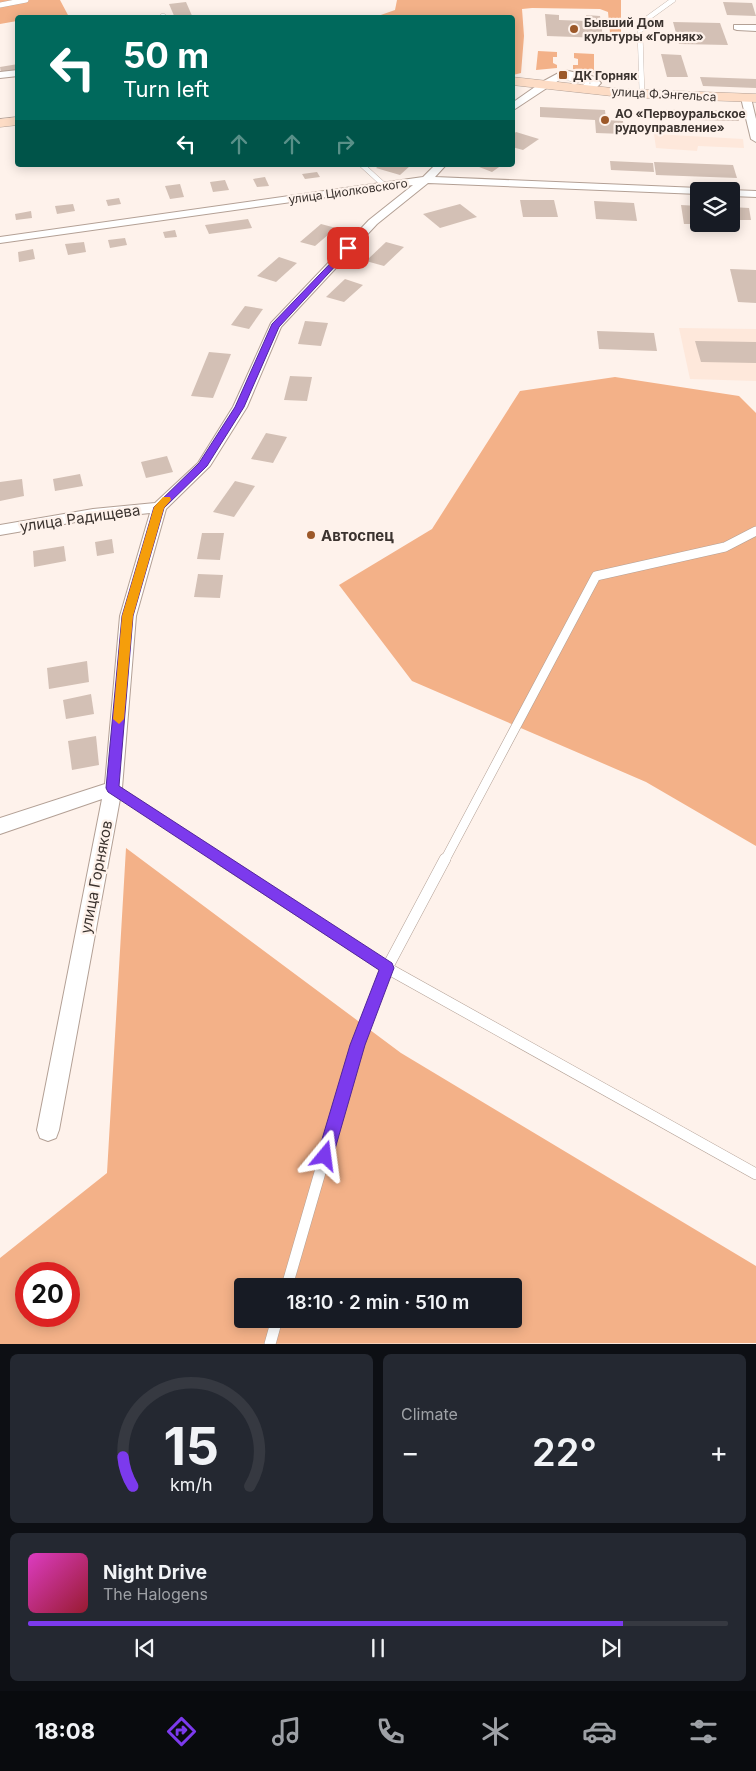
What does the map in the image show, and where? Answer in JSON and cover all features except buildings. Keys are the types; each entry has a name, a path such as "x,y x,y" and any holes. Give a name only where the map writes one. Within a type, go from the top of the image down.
{"street":[{"path":"737,27 756,28"},
{"path":"0,75 15,73"},
{"name":"улица Ф.Энгельса","path":"515,81 642,94 751,98"},
{"path":"515,106 545,84"},
{"path":"751,98 756,139"},
{"path":"0,123 15,121"},
{"path":"159,507 203,466 240,407 275,326 373,222 426,180 439,167"},
{"name":"улица Циолковского","path":"0,240 426,180 690,191"},
{"path":"740,193 756,194"},
{"name":"улица Радищева","path":"0,530 93,514 159,507"},
{"name":"улица Горняков","path":"48,1130 112,788 128,616 159,507"},
{"path":"0,826 112,788"}],"lane":[{"path":"0,5 26,0"},
{"path":"642,94 640,31 648,18 673,0"},
{"path":"364,167 385,186"},
{"path":"289,1278 357,1045 387,968 596,576 725,547 756,531"},
{"path":"112,788 387,968 756,1174"},
{"path":"270,1344 274,1328"}],"shaded area":[{"path":"0,0 60,0 68,15 15,15 15,21 0,24"},
{"path":"397,0 621,0 621,39 613,38 610,33 608,12 600,9 522,9 524,36 521,73 515,74 515,15 381,15 395,10"},
{"path":"538,51 557,52 557,57 553,57 553,63 557,65 557,68 536,70"},
{"path":"574,53 594,54 594,73 573,69 573,65 578,65 578,59 574,58"},
{"path":"654,134 743,139 744,148 698,146 697,151 656,148"},
{"path":"679,328 756,329 756,381 690,379"},
{"path":"615,377 739,396 756,413 756,846 646,782 412,681 339,585 432,529 520,391"},
{"path":"126,848 401,1053 756,1266 756,1343 0,1344 0,1258 107,1173"}],"slow traffic":[{"path":"119,719 128,616 159,507 167,500"}],"place":[{"name":"Бывший Дом культуры «Горняк»","path":"574,29"},
{"name":"ДК Горняк","path":"563,75"},
{"name":"АО «Первоуральское рудоуправление»","path":"605,120"},
{"name":"Автоспец","path":"311,535"}],"route":[{"path":"325,1156 357,1045 387,968 112,788 128,616 159,507 203,466 240,407 275,326 348,248"}]}
